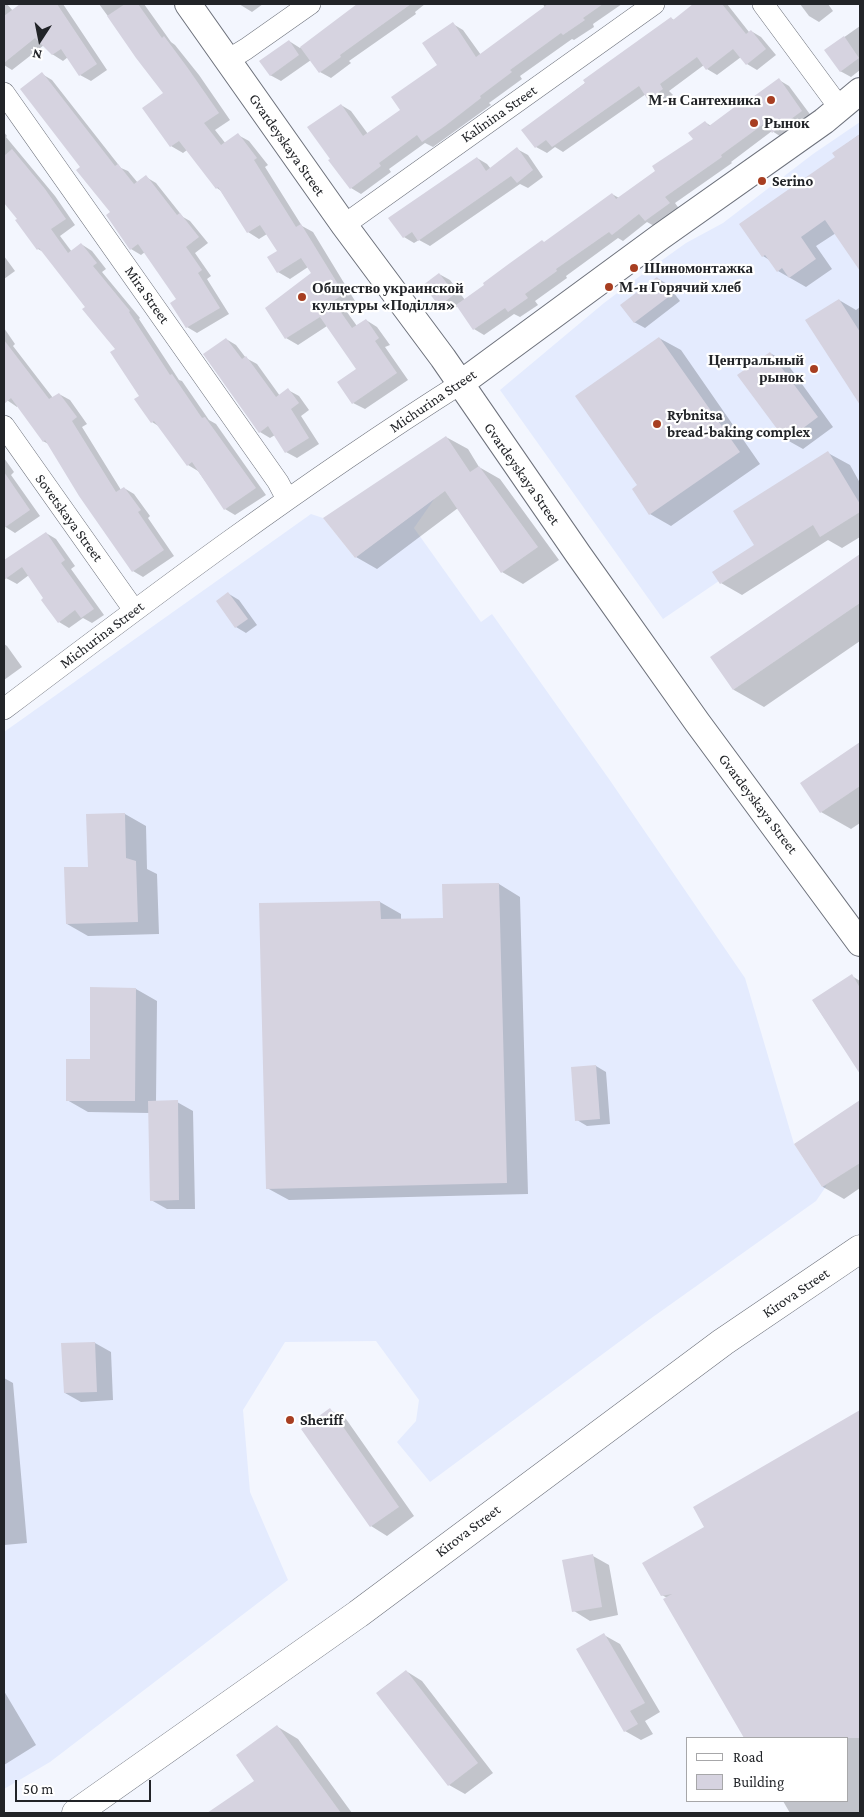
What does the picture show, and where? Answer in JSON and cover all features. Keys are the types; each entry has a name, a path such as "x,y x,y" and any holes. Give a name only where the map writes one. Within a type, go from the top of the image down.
{"main road":[{"name":"Kirova Street","path":"76,1813 358,1614 723,1342 860,1249"}],"street":[{"name":"Gvardeyskaya Street","path":"188,4 344,225 437,350 572,547 697,722 860,943"},
{"path":"228,60 310,4"},
{"name":"Kalinina Street","path":"344,225 654,4"},
{"path":"763,4 839,108"},
{"name":"Michurina Street","path":"4,709 134,610 287,499 460,384 660,236 824,121 860,91"},
{"name":"Mira Street","path":"4,94 272,474 287,499"},
{"name":"Sovetskaya Street","path":"4,426 134,610"}],"shaded area":[{"path":"860,122 860,513 847,494 663,619 500,390 604,303 644,273 686,243 723,223 813,154"},
{"path":"435,498 414,528 481,622 492,614 609,779 745,978 794,1144 822,1187 827,1185 816,1201 650,1319 430,1482 397,1442 416,1421 419,1400 376,1341 285,1342 243,1410 250,1492 288,1580 50,1762 4,1789 4,732 311,514 323,518 355,558"}],"building":[{"path":"20,4 57,4 97,64 79,76 61,49 52,55 35,38 4,63 4,16"},
{"path":"125,4 138,4 162,38 164,36 219,113 204,123 221,145 238,133 257,158 254,160 296,227 301,224 344,294 333,301 352,328 366,319 379,338 375,341 397,373 352,404 337,382 356,369 320,317 285,339 265,308 311,273 301,258 277,273 267,257 277,251 260,225 247,233 218,187 216,189 179,141 170,147 142,108 163,93 107,16"},
{"path":"357,4 411,4 340,55 341,57 319,73 300,47"},
{"path":"548,4 603,4 583,18 585,20 563,35 561,33 510,70 512,72 445,126 422,142 417,135 379,163 381,166 350,189 328,160 330,159 307,127 341,104 363,136 400,110 391,97 437,65 422,43 453,22 476,57"},
{"path":"693,4 722,4 746,34 751,30 766,49 746,65 733,49 706,70 697,57 660,84 663,89 648,100 639,86 552,147 546,140 535,148 521,130 585,83 583,80 671,17 673,20"},
{"path":"844,36 859,58 840,72 824,50"},
{"path":"289,40 299,55 270,76 259,61"},
{"path":"42,72 115,166 118,164 134,184 146,175 177,215 180,213 199,237 186,247 202,270 198,273 220,308 186,328 170,303 176,299 138,244 130,250 106,215 110,212 76,170 80,167 20,89"},
{"path":"779,78 802,111 772,133 765,123 721,155 722,157 665,197 670,203 645,221 639,214 612,235 609,232 556,269 557,271 525,294 528,298 508,312 505,308 473,330 456,305 542,240 544,242 612,193 616,199 655,171 652,166 693,139 688,133 705,121 709,126"},
{"path":"860,134 860,271 825,220 801,237 816,259 789,278 782,268 777,272 765,255 762,257 739,224 835,157 832,153"},
{"path":"517,147 533,170 517,183 511,176 418,241 412,232 403,238 388,218 477,157 486,171"},
{"path":"12,149 45,189 66,219 51,229 68,253 81,243 97,263 93,266 130,311 170,375 172,374 202,418 205,417 256,488 224,510 192,462 187,466 154,421 151,423 134,399 139,396 110,352 115,349 82,309 85,307 39,248 37,250 4,203 4,156"},
{"path":"439,273 455,294 439,306 423,285"},
{"path":"657,277 671,295 634,323 620,305"},
{"path":"839,299 860,332 860,405 805,320"},
{"name":"Rybnitsa bread-baking complex","path":"659,337 740,452 649,515 632,489 637,485 575,396"},
{"path":"226,338 242,359 246,356 276,397 288,388 299,403 291,409 309,438 285,453 268,426 259,433 203,354"},
{"path":"4,340 49,399 59,393 77,417 72,421 116,492 124,487 141,510 138,512 164,550 132,572 79,496 45,440 43,442 11,398 4,404"},
{"path":"770,352 818,417 786,441 737,375"},
{"path":"446,436 470,472 479,466 538,547 501,573 445,491 355,558 323,518"},
{"path":"828,451 860,504 860,512 820,537 813,525 720,584 712,572 754,545 733,511"},
{"path":"4,472 30,510 4,528"},
{"path":"46,532 65,560 61,563 94,609 81,618 75,610 58,623 41,600 43,598 22,567 4,580 4,560"},
{"path":"860,554 860,603 733,690 710,657"},
{"path":"228,592 248,619 235,628 216,601"},
{"path":"860,742 860,786 820,813 800,783"},
{"path":"125,813 126,858 136,861 138,922 66,924 64,867 88,867 86,814"},
{"path":"499,883 507,1183 266,1189 259,903 380,901 381,919 443,918 442,884"},
{"path":"852,974 860,988 860,1074 812,1000"},
{"path":"90,987 136,988 135,1101 66,1101 66,1059 90,1059"},
{"path":"596,1065 600,1119 575,1121 571,1067"},
{"path":"178,1100 179,1200 150,1201 148,1101"},
{"path":"860,1100 860,1163 822,1187 794,1144"},
{"path":"95,1342 97,1392 64,1393 61,1343"},
{"path":"330,1408 399,1507 370,1527 301,1429"},
{"path":"860,1410 860,1738 743,1737 663,1599 672,1594 661,1596 642,1563 704,1527 693,1507"},
{"path":"593,1554 602,1607 572,1612 562,1560"},
{"path":"604,1633 645,1703 630,1711 638,1724 624,1732 576,1649"},
{"path":"406,1670 478,1763 448,1786 376,1693"},
{"path":"277,1725 341,1813 207,1813 254,1781 236,1755"}],"place":[{"name":"М-н Сантехника","path":"771,100"},
{"name":"Рынок","path":"754,123"},
{"name":"Serino","path":"762,181"},
{"name":"Шиномонтажка","path":"634,268"},
{"name":"М-н Горячий хлеб","path":"609,287"},
{"name":"Общество украинской культуры «Поділля»","path":"302,297"},
{"name":"Центральный рынок","path":"814,369"},
{"name":"Rybnitsa bread-baking complex","path":"657,424"},
{"name":"Sheriff","path":"290,1420"}]}
